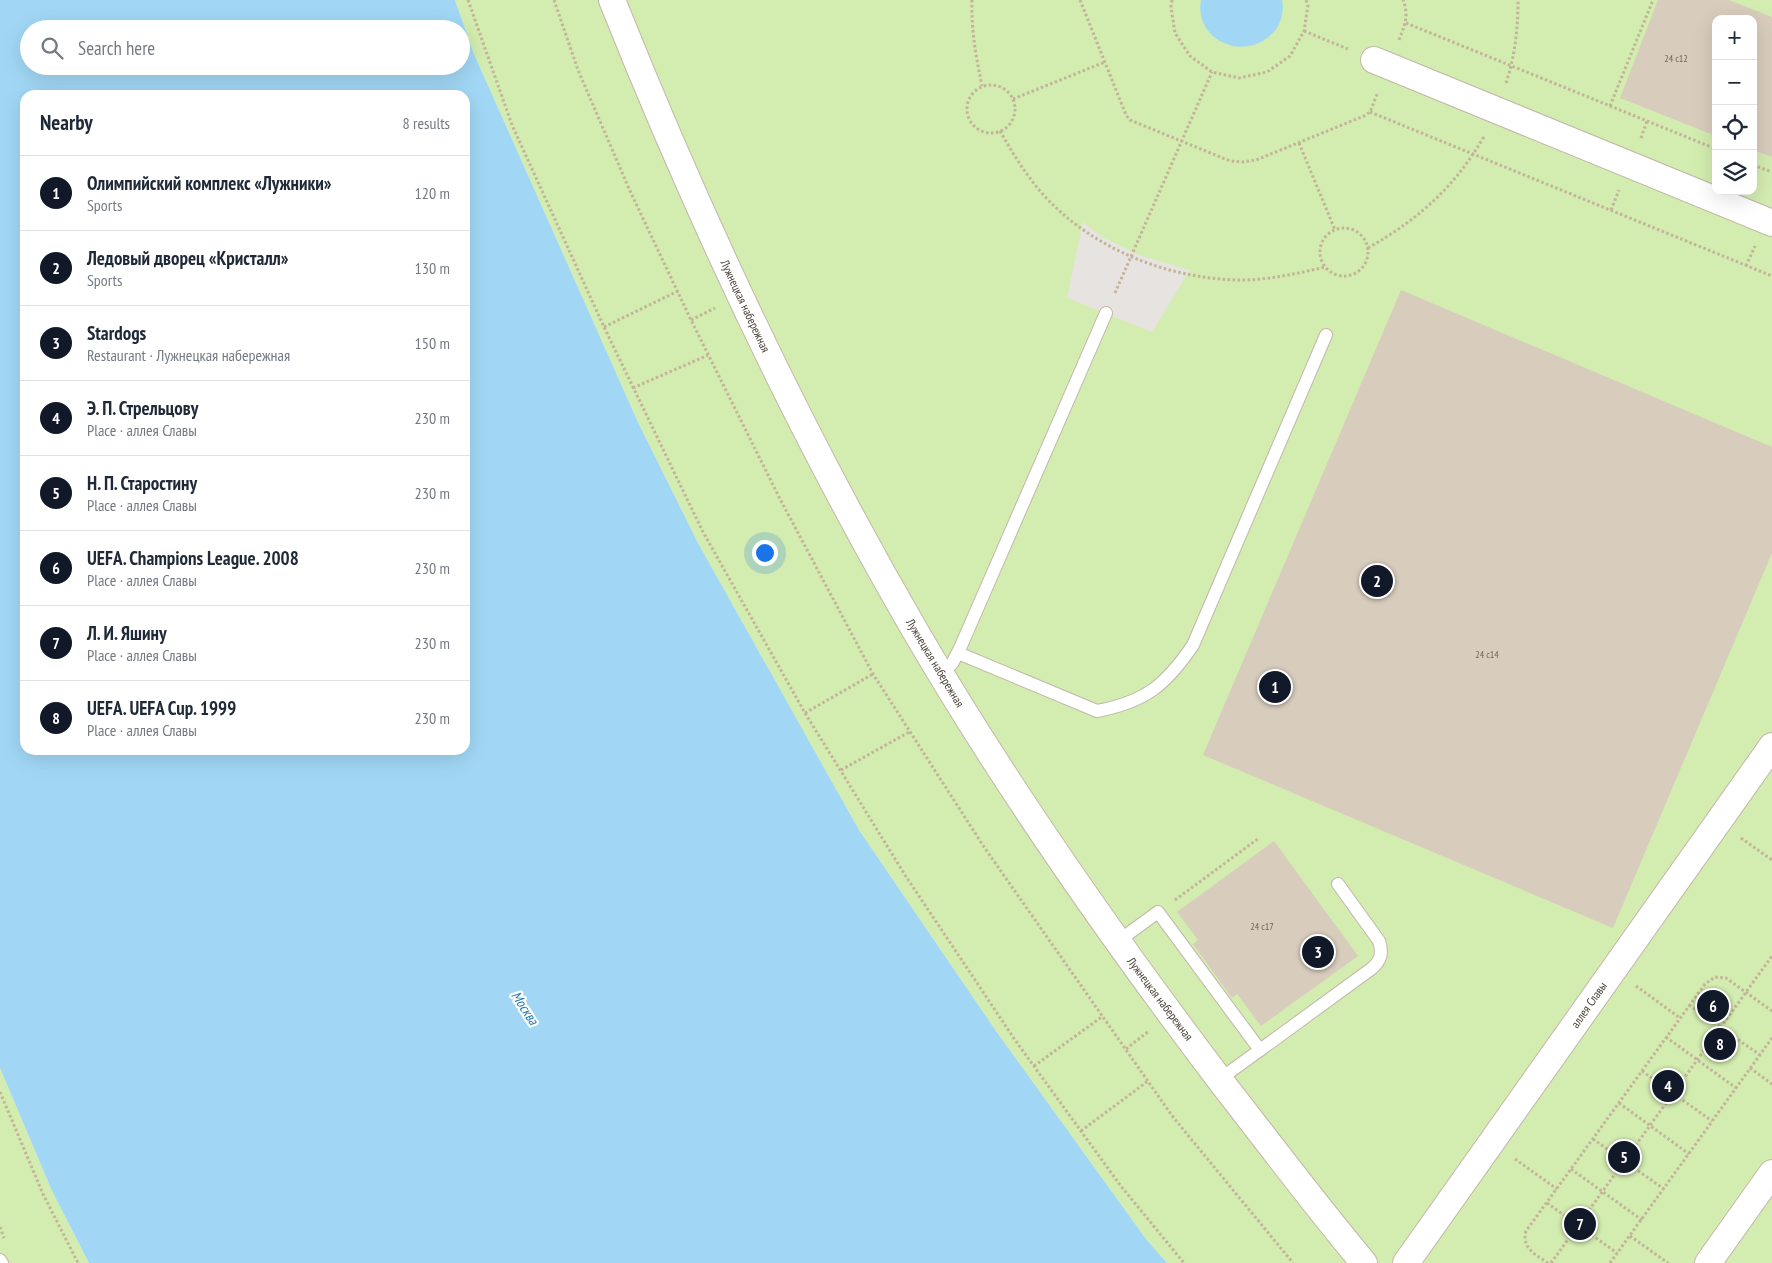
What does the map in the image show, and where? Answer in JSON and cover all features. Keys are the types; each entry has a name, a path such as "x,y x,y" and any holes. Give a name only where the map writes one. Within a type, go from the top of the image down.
{"street":[{"name":"Лужнецкая набережная","path":"612,0 656,111 739,296 784,389 840,497 898,602 1026,810 1117,942 1170,1015 1364,1263"},
{"path":"1381,63 1772,223"},
{"name":"аллея Славы","path":"1406,1263 1772,746"},
{"path":"1708,1263 1772,1173"}],"lane":[{"path":"942,675 958,653 1106,314"},
{"path":"958,653 1097,711 1115,708 1136,700 1156,688 1177,669 1193,645 1326,335"},
{"path":"1220,1079 1377,964 1381,957 1382,948 1379,941 1338,884"},
{"path":"1117,942 1158,912 1260,1050"}],"path":[{"path":"468,0 512,125 604,327 703,532 805,712 904,875 1034,1066 1120,1185 1184,1263"},
{"path":"554,0 582,79 630,191 708,355 780,499 873,674 984,847 1148,1081 1173,1116 1293,1263"},
{"path":"972,0 971,17 974,52 982,86"},
{"path":"1080,0 1126,115 1130,120 1230,161 1242,162 1256,160 1370,112 1381,63 1406,23 1406,10 1402,0"},
{"path":"1172,0 1171,7 1175,33 1190,56 1212,72 1239,78 1267,72 1290,56 1304,31 1308,5 1306,0"},
{"path":"1368,248 1399,230 1427,208 1452,183 1474,154 1497,111 1512,66 1518,30 1518,0"},
{"path":"1609,106 1653,0"},
{"path":"1406,23 1712,147"},
{"path":"1304,31 1381,63"},
{"path":"1013,99 1105,62"},
{"path":"1106,314 1212,72"},
{"path":"994,85 1000,87 1010,94 1013,99 1015,110 1012,120 1000,131 987,132 981,130 972,123 967,111 969,99 982,86 994,85"},
{"path":"1370,112 1772,276"},
{"path":"1000,131 1018,162 1041,192 1061,211 1098,239 1131,256 1168,270 1207,278 1247,280 1286,276 1325,266"},
{"path":"1299,143 1335,230"},
{"path":"1757,166 1772,172"},
{"path":"1340,228 1353,230 1363,237 1368,248 1364,265 1351,275 1339,276 1325,266 1320,255 1322,243 1329,233 1340,228"},
{"path":"604,327 678,292"},
{"path":"634,388 708,355"},
{"path":"805,712 873,674"},
{"path":"840,770 911,731"},
{"path":"1718,822 1772,860"},
{"path":"1158,912 1259,838"},
{"path":"1772,956 1746,993 1721,1028 1603,1192 1549,1263 1526,1246 1526,1231 1705,984 1715,977 1726,978 1746,993 1772,1011"},
{"path":"1614,970 1680,1018"},
{"path":"1689,1005 1760,1055"},
{"path":"1034,1066 1103,1016"},
{"path":"1666,1037 1736,1088"},
{"path":"1610,1263 1772,1038"},
{"path":"1750,1068 1772,1084"},
{"path":"1642,1071 1712,1121"},
{"path":"1081,1131 1148,1081"},
{"path":"0,1092 43,1194 78,1263"},
{"path":"1619,1103 1689,1154"},
{"path":"1593,1138 1664,1189"},
{"path":"1492,1142 1557,1189"},
{"path":"1571,1169 1642,1220"},
{"path":"1547,1203 1617,1253"},
{"path":"1630,1236 1668,1263"}],"green space":[{"path":"455,0 1772,0 1772,1263 1167,1263 1146,1239 996,1031 859,830 698,543 637,420 474,54 470,43 470,20 462,20"},
{"path":"0,1068 52,1191 89,1263 0,1263"}],"shaded area":[{"path":"1083,222 1104,238 1139,255 1190,270 1152,332 1067,298"}],"water":[{"name":"Москва","path":"0,0 455,0 462,20 20,20 20,75 470,75 470,43 637,420 698,543 859,830 996,1031 1146,1239 1167,1263 89,1263 52,1191 0,1068"},
{"path":"1201,0 1282,0 1281,20 1267,38 1254,45 1240,47 1227,44 1215,38 1206,28 1201,15"}],"building":[{"path":"1658,0 1729,0 1772,17 1772,157 1757,151 1757,15 1712,15 1712,134 1620,98"},
{"path":"1401,290 1772,447 1772,553 1613,928 1203,755"},
{"path":"1274,841 1358,956 1261,1026 1237,994 1232,998 1193,944 1198,940 1177,912"}],"place":[{"name":"Ледовый дворец «Кристалл»","path":"1377,581"},
{"name":"Олимпийский комплекс «Лужники»","path":"1275,687"},
{"name":"Stardogs","path":"1318,952"},
{"name":"UEFA. Champions League. 2008","path":"1713,1006"},
{"name":"UEFA. UEFA Cup. 1999","path":"1720,1044"},
{"name":"Э. П. Стрельцову","path":"1668,1086"},
{"name":"Н. П. Старостину","path":"1624,1157"},
{"name":"Л. И. Яшину","path":"1580,1224"}]}
